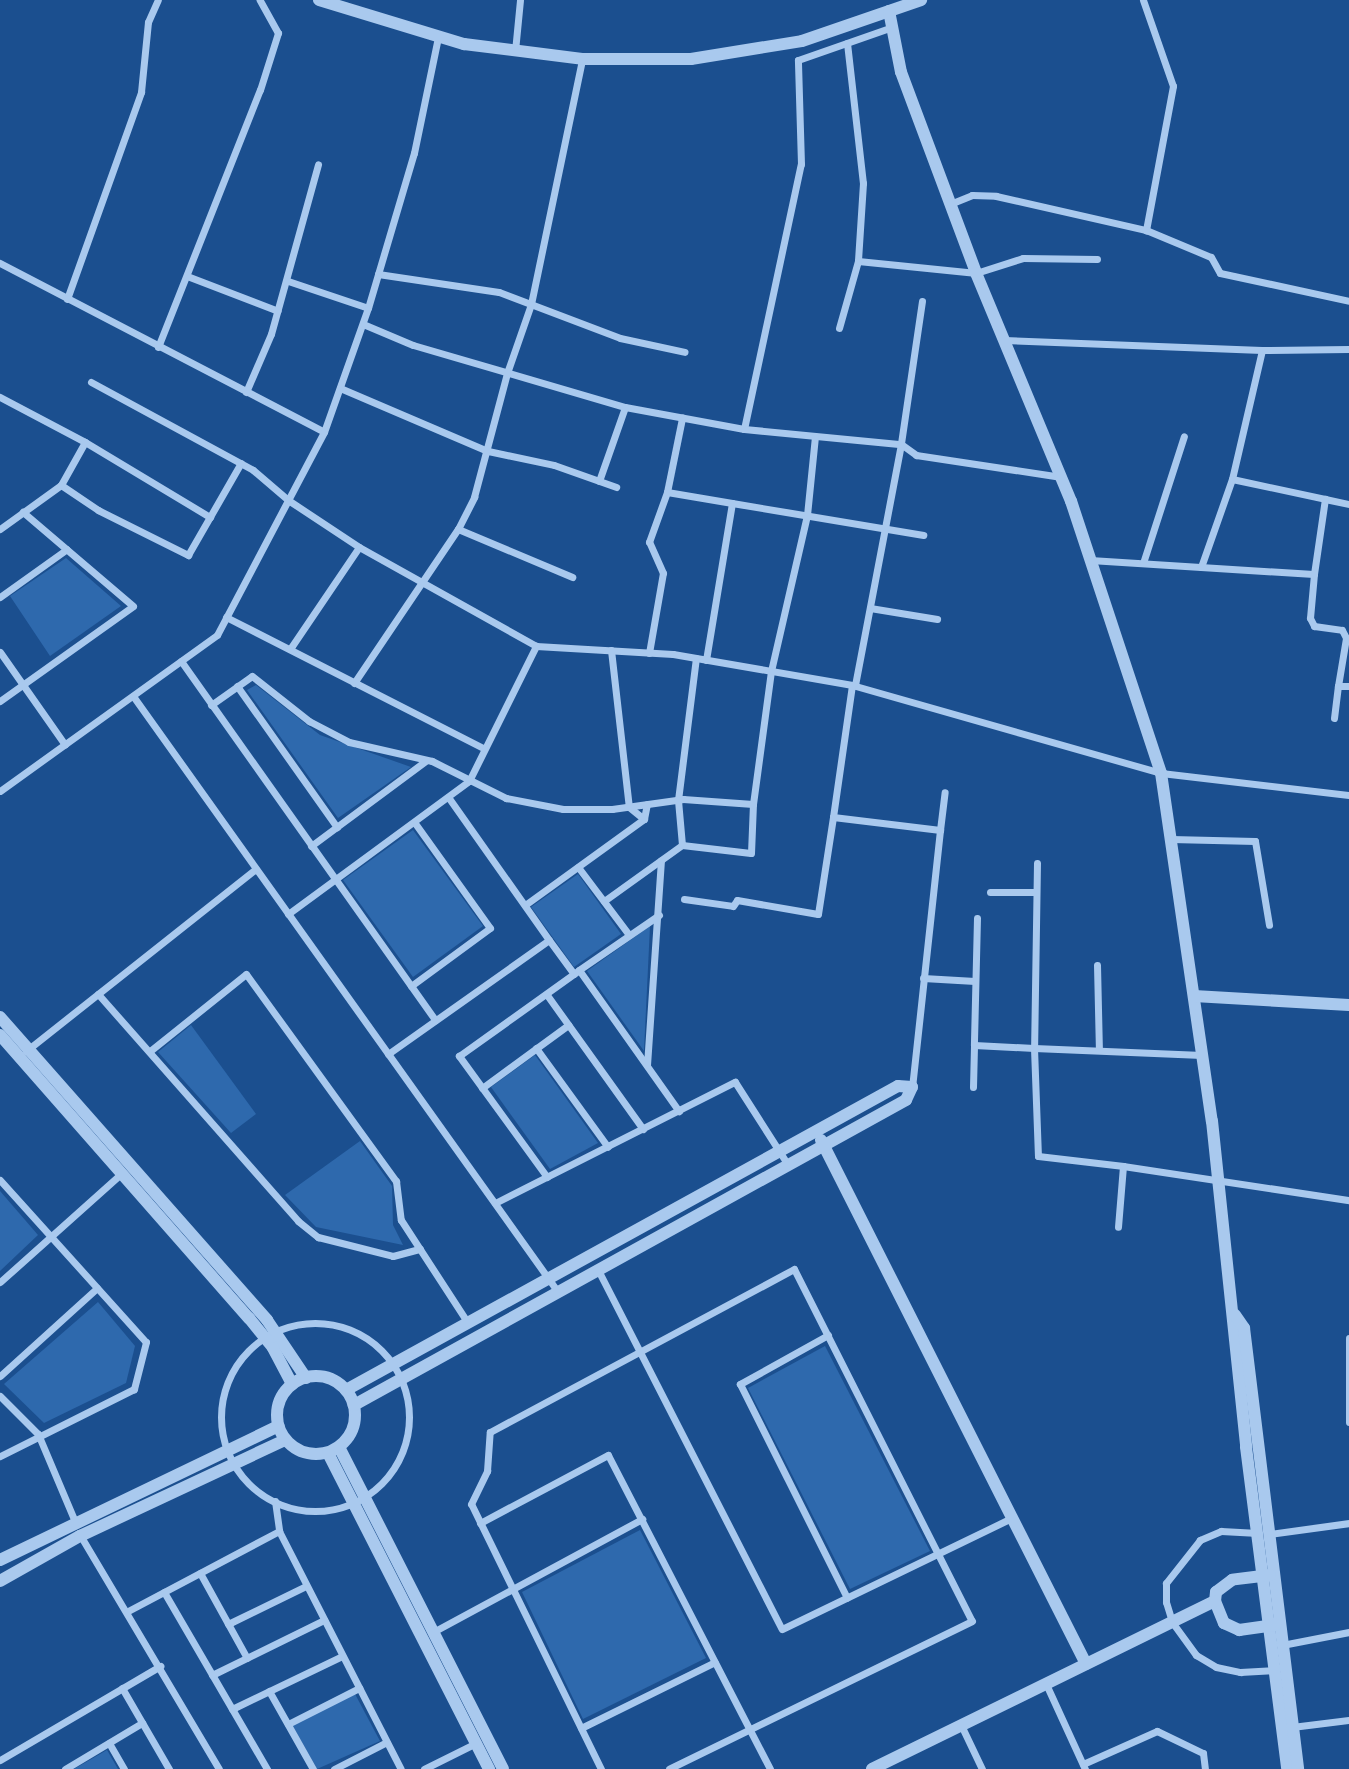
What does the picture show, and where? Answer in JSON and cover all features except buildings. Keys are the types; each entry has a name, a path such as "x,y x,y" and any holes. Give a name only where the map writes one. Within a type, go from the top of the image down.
{"street":[{"path":"67,299 141,92 148,22 158,0"},
{"path":"158,346 278,33 260,0"},
{"path":"319,0 438,37 582,60 691,60 802,41 921,0"},
{"path":"514,51 520,0"},
{"path":"1143,0 1173,86 1146,230"},
{"path":"889,11 901,72 976,273 1061,477 1161,773 1194,996 1236,1315 1244,1328 1263,1534 1275,1625 1275,1670 1287,1769"},
{"path":"744,429 801,164 798,60 892,27"},
{"path":"0,791 217,635 324,432 368,308 414,153 438,37"},
{"path":"839,328 859,261 863,183 848,43"},
{"path":"354,683 458,529 474,497 507,373 531,304 582,60"},
{"path":"246,392 288,281 318,163"},
{"path":"950,204 972,195 996,197 1146,230 1211,257 1220,273 1349,301"},
{"path":"859,261 976,273 1023,258 1097,259"},
{"path":"0,263 324,432"},
{"path":"378,274 499,292 620,338 685,352"},
{"path":"187,276 278,311"},
{"path":"288,281 368,308"},
{"path":"684,899 733,906 737,900 818,914 854,685 901,444 922,301"},
{"path":"362,324 507,373 625,407 744,429 901,444 916,455 1061,477"},
{"path":"1004,340 1262,350 1349,349"},
{"path":"1201,567 1232,479 1262,350"},
{"path":"91,382 241,463 288,500 359,547 536,646 696,658 854,685 1161,773 1349,795"},
{"path":"340,388 488,451 555,465 616,487"},
{"path":"0,397 85,442 210,517"},
{"path":"599,481 625,407"},
{"path":"649,653 663,573 649,542 667,492 682,418"},
{"path":"604,901 682,845 751,853 753,804 771,671 807,515 815,436"},
{"path":"1143,564 1184,436"},
{"path":"0,529 61,485 85,442"},
{"path":"61,485 188,555 241,463"},
{"path":"1232,479 1349,504"},
{"path":"667,492 923,535"},
{"path":"1325,499 1314,574 1314,626 1342,630 1346,638 1334,718"},
{"path":"706,660 732,503"},
{"path":"0,701 134,606 23,512"},
{"path":"458,529 572,577"},
{"path":"290,649 359,547"},
{"path":"0,597 67,550"},
{"path":"1090,560 1314,574"},
{"path":"870,608 937,619"},
{"path":"226,617 483,748"},
{"path":"288,914 469,781 483,748 536,646"},
{"path":"611,650 629,807 644,819"},
{"path":"0,652 65,745"},
{"path":"682,845 678,800 696,658"},
{"path":"181,661 435,1020"},
{"path":"211,705 252,676 309,721 349,742 427,760 506,798 563,808 629,807 678,800 753,804"},
{"path":"237,686 337,827"},
{"path":"1338,686 1349,687"},
{"path":"133,696 558,1292"},
{"path":"311,846 427,760"},
{"path":"354,1405 906,1100 912,1087 945,792"},
{"path":"448,797 549,940 577,972 679,1111"},
{"path":"525,905 644,819 647,804"},
{"path":"832,817 940,830"},
{"path":"411,986 491,928 414,822"},
{"path":"1171,839 1255,841 1269,925"},
{"path":"647,1066 662,860"},
{"path":"1037,863 1034,1048 1038,1156 1124,1166 1349,1200"},
{"path":"578,867 629,935"},
{"path":"24,1053 256,869"},
{"path":"990,892 1036,892"},
{"path":"547,1177 459,1056 659,915"},
{"path":"973,1087 977,918"},
{"path":"388,1054 549,940"},
{"path":"1097,965 1099,1050"},
{"path":"150,1051 246,974 396,1181 401,1220 468,1323"},
{"path":"923,978 975,981"},
{"path":"98,994 298,1221 318,1237 393,1256 420,1249"},
{"path":"547,995 643,1129"},
{"path":"1194,996 1349,1005"},
{"path":"0,1017 24,1053 122,1172 270,1334 292,1384"},
{"path":"482,1088 568,1025"},
{"path":"0,1035 24,1053 306,1378"},
{"path":"974,1045 1202,1055"},
{"path":"536,1048 608,1147"},
{"path":"495,1203 735,1082 789,1165"},
{"path":"346,1390 898,1086 912,1087"},
{"path":"817,1131 1086,1664"},
{"path":"1118,1227 1124,1166"},
{"path":"0,1282 122,1172"},
{"path":"0,1180 146,1342 134,1389 38,1434 0,1456"},
{"path":"601,1769 471,1504 487,1471 490,1433 794,1269 972,1621 669,1769"},
{"path":"598,1270 782,1629 1012,1518"},
{"path":"0,1376 97,1288"},
{"path":"319,1323 345,1328 377,1346 393,1364 408,1403 407,1433 399,1458 385,1480 359,1500 309,1511 275,1502 257,1492 231,1466 220,1413 226,1385 238,1362 270,1334 319,1323"},
{"path":"828,1335 740,1384 847,1598"},
{"path":"1349,1338 1349,1422"},
{"path":"306,1378 327,1378 346,1390 354,1405 354,1427 333,1450 304,1453 285,1440 278,1426 278,1404 292,1384 306,1378"},
{"path":"0,1396 38,1434 80,1536 128,1611 219,1769"},
{"path":"0,1560 75,1521 278,1426"},
{"path":"0,1581 80,1536 285,1440"},
{"path":"333,1450 481,1740 503,1769"},
{"path":"480,1523 608,1455 770,1769"},
{"path":"275,1502 279,1531 401,1769"},
{"path":"428,1635 642,1519"},
{"path":"1275,1670 1240,1672 1216,1667 1196,1655 1172,1622 1166,1583 1181,1558 1200,1539 1221,1531 1263,1534 1349,1522"},
{"path":"128,1611 279,1531"},
{"path":"200,1573 247,1658"},
{"path":"1268,1575 1232,1580 1216,1592 1214,1601 1224,1623 1239,1630 1275,1625"},
{"path":"228,1624 306,1586"},
{"path":"163,1592 267,1769"},
{"path":"872,1769 1214,1601"},
{"path":"212,1675 324,1620"},
{"path":"1275,1625 1282,1645 1297,1769"},
{"path":"1282,1645 1349,1632"},
{"path":"232,1709 342,1656"},
{"path":"581,1728 715,1662"},
{"path":"0,1760 160,1666"},
{"path":"1046,1684 1084,1767 1157,1731 1203,1754 1205,1769"},
{"path":"122,1688 169,1769"},
{"path":"288,1724 359,1688"},
{"path":"269,1691 313,1769"},
{"path":"1292,1727 1349,1720"},
{"path":"65,1769 142,1723"},
{"path":"961,1726 982,1769"},
{"path":"424,1769 481,1740"},
{"path":"481,1740 489,1769"},
{"path":"334,1769 387,1742"},
{"path":"109,1743 124,1769"}],"shaded area":[{"path":"66,558 121,606 50,656 10,596"},
{"path":"256,685 320,735 411,767 338,818 247,690"},
{"path":"413,830 483,926 413,977 343,880"},
{"path":"578,874 621,934 574,967 531,907"},
{"path":"650,926 644,1051 587,971"},
{"path":"191,1025 256,1114 231,1133 158,1052"},
{"path":"535,1055 598,1143 550,1169 491,1087"},
{"path":"360,1141 392,1186 393,1225 403,1245 316,1227 285,1195"},
{"path":"0,1191 38,1235 0,1271"},
{"path":"98,1302 135,1346 126,1383 44,1423 4,1384"},
{"path":"825,1346 930,1551 850,1589 748,1388"},
{"path":"640,1530 706,1658 583,1719 522,1592"},
{"path":"355,1694 380,1741 317,1769 292,1725"},
{"path":"107,1750 118,1769 74,1769"}]}
